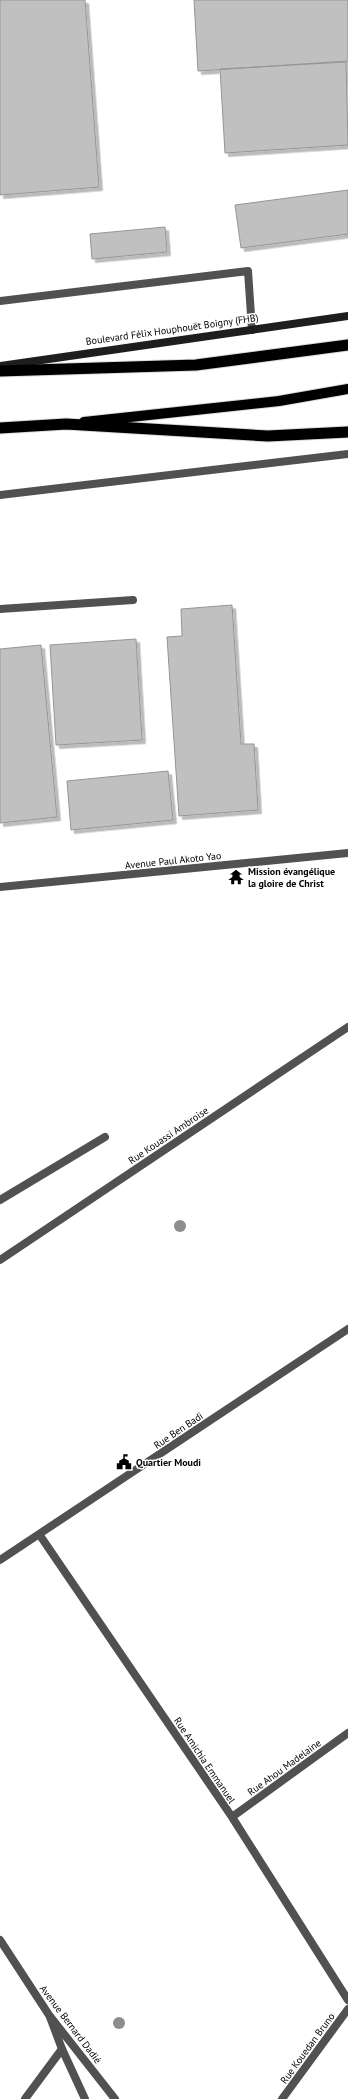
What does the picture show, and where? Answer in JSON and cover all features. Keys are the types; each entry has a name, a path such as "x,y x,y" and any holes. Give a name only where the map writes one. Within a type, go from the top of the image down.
{"highway":[{"path":"0,371 196,365 348,345"},
{"path":"0,428 66,424 268,436 348,432"}],"main road":[{"name":"Boulevard Félix Houphouët Boigny (FHB)","path":"0,366 348,316"},
{"path":"66,424 279,401 348,389"}],"street":[{"path":"0,301 248,271 252,330"},
{"path":"0,496 348,454"},
{"path":"0,609 133,600"},
{"name":"Avenue Paul Akoto Yao","path":"0,887 348,853"},
{"name":"Rue Kouassi Ambroise","path":"1,1257 348,1027"},
{"path":"0,1200 105,1137"},
{"name":"Rue Ben Badi","path":"0,1560 348,1329"},
{"name":"Rue Amichia Emmanuel","path":"39,1534 232,1817 348,2000"},
{"name":"Rue Ahou Madelaine","path":"232,1817 348,1733"},
{"name":"Avenue Bernard Dadié","path":"0,1940 49,2015 115,2099"},
{"name":"Rue Kouedan Bruno","path":"282,2099 348,2009"},
{"path":"49,2015 62,2049 85,2099"},
{"path":"25,2099 62,2049"}],"building":[{"path":"0,0 85,0 99,187 0,195"},
{"path":"194,0 348,0 348,61 198,71"},
{"path":"346,62 348,145 225,153 220,69"},
{"path":"348,190 348,234 241,248 235,205"},
{"path":"165,227 167,252 92,259 90,234"},
{"path":"232,605 241,744 254,744 258,810 179,816 167,637 182,636 181,609"},
{"path":"136,639 142,740 56,745 50,645"},
{"path":"41,645 57,817 0,823 0,649"},
{"path":"168,771 173,820 71,830 67,781"}],"place":[{"name":"Mission évangélique la gloire de Christ","path":"236,877"},
{"name":"Quartier Moudi","path":"124,1462"}]}
